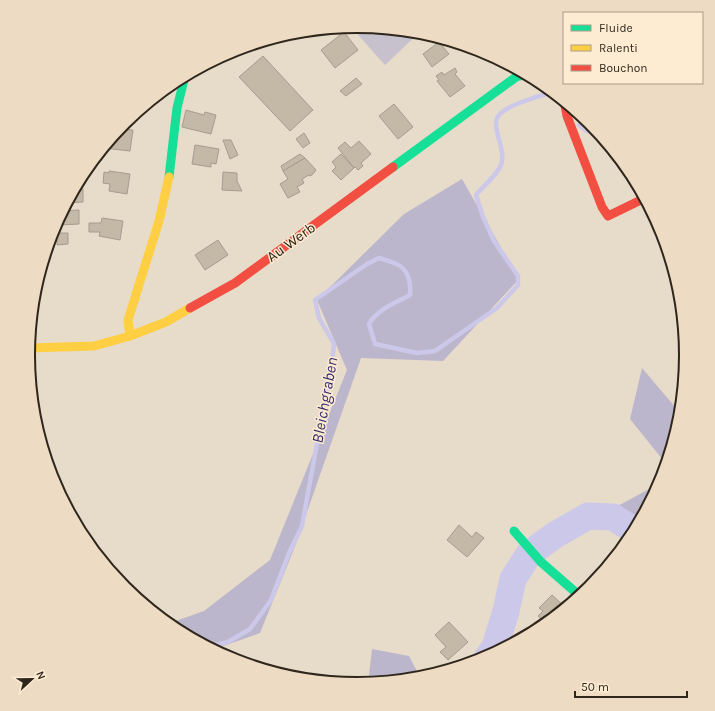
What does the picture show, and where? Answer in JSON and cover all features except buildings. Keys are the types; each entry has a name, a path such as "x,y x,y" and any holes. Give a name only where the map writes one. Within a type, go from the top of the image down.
{"street":[{"name":"Au Werb","path":"35,348 94,346 130,336 166,322 235,283 519,76"},
{"path":"130,336 128,320 159,221 168,183 177,108 183,84"},
{"path":"566,110 602,207 608,216 640,200"},
{"path":"514,531 541,562 576,593"}],"shaded area":[{"path":"356,33 414,38 385,65"},
{"path":"462,179 519,279 443,361 361,358 294,549 260,633 220,647 215,645 175,621 204,611 270,560 347,370 317,300 404,214"},
{"path":"642,368 676,408 663,460 630,419"},
{"path":"651,488 637,517 616,507"},
{"path":"372,649 409,656 418,672 400,675 369,677"}],"waterway":[{"name":"Bleichgraben","path":"215,645 228,642 250,629 271,600 289,553 302,526 334,344 319,318 315,300 367,264 379,258 398,265 406,272 410,283 410,295 382,311 372,319 369,324 375,344 417,353 435,351 497,308 518,285 518,276 494,241 483,217 476,195 501,165 502,151 496,124 498,116 508,108 546,94"},
{"name":"Bleichgraben","path":"579,125 587,131 588,130"},
{"path":"495,647 506,611 513,579 529,554 555,535 588,516 613,517 630,528"}],"traffic: fast":[{"path":"393,167 519,76"},
{"path":"169,177 177,108 183,84"},
{"path":"514,531 541,562 576,593"}],"traffic: slow":[{"path":"130,336 128,320 159,221 169,177"},
{"path":"35,348 94,346 130,336 166,322 190,308"}],"traffic: jam":[{"path":"566,110 602,207 608,216 640,200"},
{"path":"190,308 235,283 393,167"}]}
